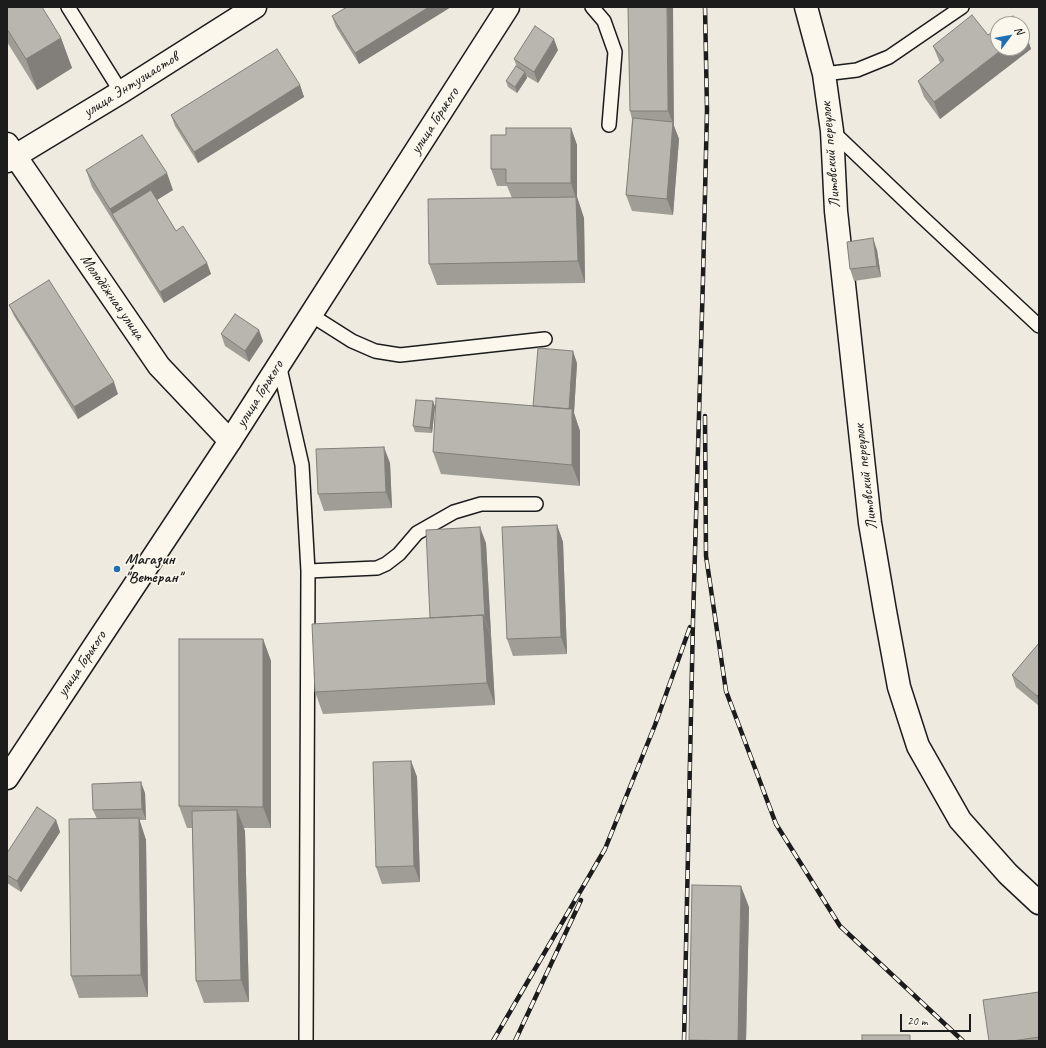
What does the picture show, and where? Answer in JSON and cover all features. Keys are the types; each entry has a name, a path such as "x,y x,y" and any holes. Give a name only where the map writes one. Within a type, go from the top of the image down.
{"street":[{"name":"улица Энтузиастов","path":"10,154 121,92 255,7"},
{"name":"улица Горького","path":"7,778 230,441 508,7"},
{"name":"Литовский переулок","path":"806,7 824,74 832,131 836,211 870,523 899,686 918,746 960,820 1008,874 1039,903"},
{"name":"Молодёжная улица","path":"10,154 159,366 230,441"}],"lane":[{"path":"68,7 121,92"},
{"path":"592,7 604,21 615,52 609,125"},
{"path":"824,74 857,70 889,57 962,7"},
{"path":"832,131 1039,326"},
{"path":"311,315 352,341 375,351 400,355 545,339"},
{"path":"279,364 302,465 308,571 306,1041"},
{"path":"308,571 377,568 386,564 399,554 417,532 454,512 481,504 536,504"}],"building":[{"path":"7,7 42,7 61,38 26,59 7,29"},
{"path":"347,7 429,7 355,53 332,16"},
{"path":"628,7 667,7 668,111 630,111"},
{"path":"972,15 988,35 990,34 990,56 994,56 934,102 918,81 944,60 933,46"},
{"path":"535,26 554,39 534,72 514,59"},
{"path":"277,49 300,85 194,152 171,115"},
{"path":"516,66 525,72 515,87 506,81"},
{"path":"633,118 673,122 667,199 626,195"},
{"path":"506,128 571,128 571,183 506,183 506,169 491,169 491,135 506,135"},
{"path":"142,135 167,173 110,209 86,170"},
{"path":"151,190 176,231 183,226 207,263 160,292 112,214"},
{"path":"576,197 578,261 429,264 428,199"},
{"path":"873,238 877,266 850,269 847,242"},
{"path":"49,280 114,382 74,407 9,305"},
{"path":"235,314 259,330 245,351 221,334"},
{"path":"538,348 573,351 569,409 533,406"},
{"path":"436,398 572,409 572,465 433,452"},
{"path":"416,400 433,401 430,428 413,426"},
{"path":"384,447 386,492 318,494 316,449"},
{"path":"557,525 561,637 507,639 502,527"},
{"path":"480,527 485,619 483,615 430,618 426,530"},
{"path":"483,615 487,683 315,692 312,624"},
{"path":"179,639 263,639 263,807 179,806"},
{"path":"1039,643 1039,694 1037,696 1012,675"},
{"path":"411,761 414,866 376,867 373,762"},
{"path":"141,782 142,809 93,810 92,784"},
{"path":"37,807 56,820 17,881 7,875 7,853"},
{"path":"237,810 241,980 196,981 192,811"},
{"path":"139,818 141,975 71,976 69,819"},
{"path":"692,885 741,886 738,1041 689,1040"},
{"path":"1039,992 1039,1037 1012,1041 989,1041 983,1000"},
{"path":"862,1035 910,1035 910,1041 862,1041"}],"railway":[{"path":"684,1041 693,620 707,110 705,7"},
{"path":"705,416 706,556 726,691 776,824 840,926 963,1041"},
{"path":"493,1041 605,849 655,725 690,627"},
{"path":"515,1041 581,900"}],"place":[{"name":"Магазин \"Ветеран\"","path":"117,569"}]}
